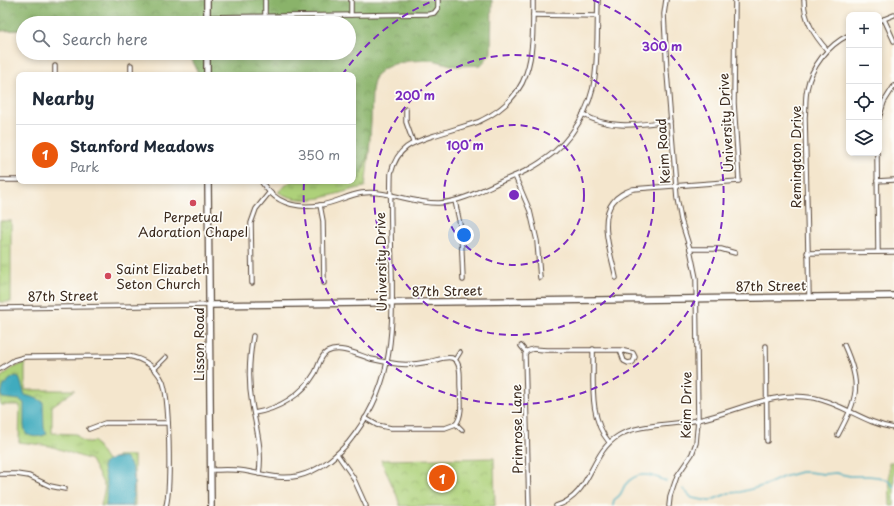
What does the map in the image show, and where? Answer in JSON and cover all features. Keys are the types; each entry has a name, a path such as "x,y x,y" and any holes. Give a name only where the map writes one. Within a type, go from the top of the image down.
{"street":[{"path":"207,0 207,16"},
{"path":"264,0 265,16 434,13 438,8 438,0"},
{"path":"351,0 351,15"},
{"name":"University Drive","path":"211,470 238,470 282,478 303,475 320,468 337,454 352,437 365,418 379,390 387,362 391,339 392,303 390,194 391,173 394,163 401,152 413,142 478,122 487,118 505,105 518,89 529,66 532,47 533,0"},
{"path":"262,184 269,193 281,201 294,206 320,205 361,193 390,194 425,202 440,203 455,201 515,176 534,166 557,150 571,134 583,114 592,93 595,77 598,0"},
{"name":"Keim Road","path":"666,0 664,14 676,185 679,210 690,249 696,278 696,298"},
{"name":"University Drive","path":"676,185 739,182 734,102 735,0"},
{"path":"804,0 804,7 814,35 827,50"},
{"path":"533,15 597,16"},
{"path":"894,15 884,19 894,41"},
{"name":"Remington Drive","path":"809,297 805,117 806,89 813,70 827,50 846,37"},
{"path":"207,60 207,72"},
{"path":"131,65 131,72"},
{"path":"55,66 55,72"},
{"path":"882,108 884,102 894,86"},
{"path":"406,108 406,122 413,142"},
{"path":"583,114 595,121 608,124 630,125 671,122"},
{"path":"877,156 878,252"},
{"path":"515,176 530,211 537,241 540,278"},
{"path":"0,180 16,180"},
{"path":"877,181 894,180"},
{"name":"Lisson Road","path":"208,184 211,506"},
{"path":"616,278 606,225 607,212 612,202 622,194 633,189 676,185"},
{"path":"252,283 251,224 256,209 269,193"},
{"path":"455,201 462,230 463,280"},
{"path":"320,205 323,222 324,283"},
{"path":"690,249 721,249 735,253"},
{"path":"808,253 894,252"},
{"name":"87th Street","path":"0,308 894,296"},
{"name":"Keim Drive","path":"669,506 670,497 677,476 692,454 696,444 698,420 696,298"},
{"path":"253,336 250,372 254,413 260,448 259,474"},
{"path":"838,435 850,412 855,392 855,373 844,345"},
{"path":"521,346 526,352 533,349 620,350 633,353 635,357 633,362 628,363 624,361 620,350"},
{"path":"766,346 767,441"},
{"path":"594,349 595,410 599,427 610,442"},
{"path":"254,413 277,406 301,391 313,376 323,355 328,352 345,350 370,359 416,364 448,358 455,360 458,364 460,372 460,417 456,424 449,427 391,428 377,425 365,418"},
{"path":"455,360 460,352"},
{"name":"Primrose Lane","path":"526,352 524,357 526,368 528,506"},
{"path":"0,369 14,360 25,357 110,356 134,357 154,368 162,380 165,389 168,423 168,483 166,506"},
{"path":"154,368 166,356"},
{"path":"556,506 570,500 580,491 600,454 618,435 630,430 698,420 784,396 805,396 826,401 869,422 894,428"},
{"path":"89,430 105,423 168,423"},
{"path":"456,424 462,430"},
{"path":"337,454 353,477 366,506"},
{"path":"0,474 29,476 50,486 65,490"}],"green space":[{"path":"0,0 492,0 491,53 481,65 455,66 433,60 409,61 394,64 383,69 375,76 372,90 369,153 359,179 356,179 356,72 197,72 191,60 356,60 356,16 16,16 16,30 0,31"},
{"path":"369,153 365,187 322,198 311,199 289,197 278,192 287,184 356,184 356,179 359,179"},
{"path":"0,221 11,221 11,302 0,302"},
{"path":"25,363 25,390 75,390 52,406 52,433 76,434 84,441 94,441 107,461 119,456 134,456 135,506 101,506 105,487 91,460 50,446 19,442 20,405 0,405 0,378 11,369"},
{"path":"494,458 495,506 400,506 381,460"},
{"path":"889,462 894,462 894,506 890,506"}],"water":[{"path":"16,376 19,377 25,395 43,402 44,428 47,434 36,437 26,434 24,426 24,403 20,400 2,398 3,387"},
{"path":"113,458 125,458 132,468 134,480 133,506 106,506 107,485 103,464"}],"waterway":[{"path":"683,489 692,498 709,501 729,493 740,492 766,485 783,477 801,472 824,474 836,473 850,476 878,477 887,480 894,488"},
{"path":"613,506 614,500 620,495 625,485 634,477 639,475 649,475 666,481"}],"place":[{"name":"Perpetual Adoration Chapel","path":"193,203"},
{"name":"Saint Elizabeth Seton Church","path":"108,276"},
{"name":"Stanford Meadows","path":"442,478"}]}
